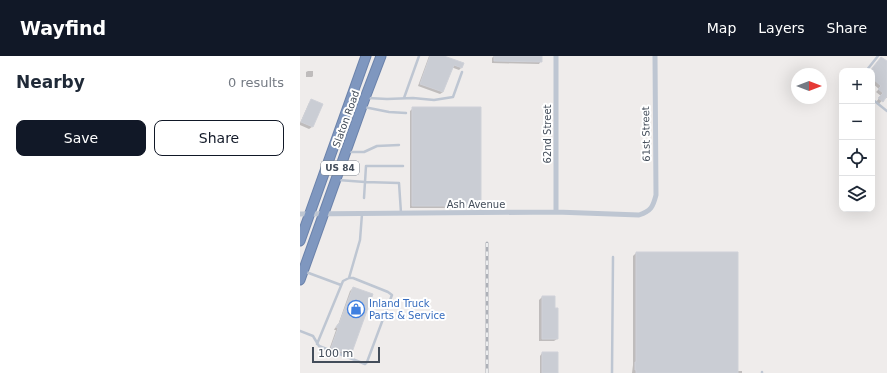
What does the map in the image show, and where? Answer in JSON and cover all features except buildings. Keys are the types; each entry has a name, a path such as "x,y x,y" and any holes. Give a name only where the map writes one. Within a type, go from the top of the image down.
{"highway":[{"name":"Slaton Road","path":"300,240 366,56"},
{"name":"Slaton Road","path":"302,275 381,56"}],"street":[{"name":"62nd Street","path":"556,56 556,212"},
{"path":"649,56 655,58"},
{"name":"61st Street","path":"650,210 654,204 656,196 655,58"},
{"name":"Ash Avenue","path":"300,214 556,212 639,215 650,210"}],"lane":[{"path":"404,98 419,56"},
{"path":"868,68 878,56"},
{"path":"365,98 413,98 434,100 453,96 462,72"},
{"path":"875,101 887,111"},
{"path":"362,107 389,112 406,113"},
{"path":"346,152 364,152 377,146 399,145"},
{"path":"364,198 366,166 403,166"},
{"path":"336,180 400,183 401,214"},
{"path":"349,278 360,240 362,214"},
{"path":"612,373 613,257"},
{"path":"302,275 341,286"},
{"path":"300,331 313,336 317,344 318,346 365,364 392,295 353,278 343,281 317,344"}],"railway":[{"path":"487,243 487,373"}],"place":[{"name":"Inland Truck Parts & Service","path":"356,309"}]}
